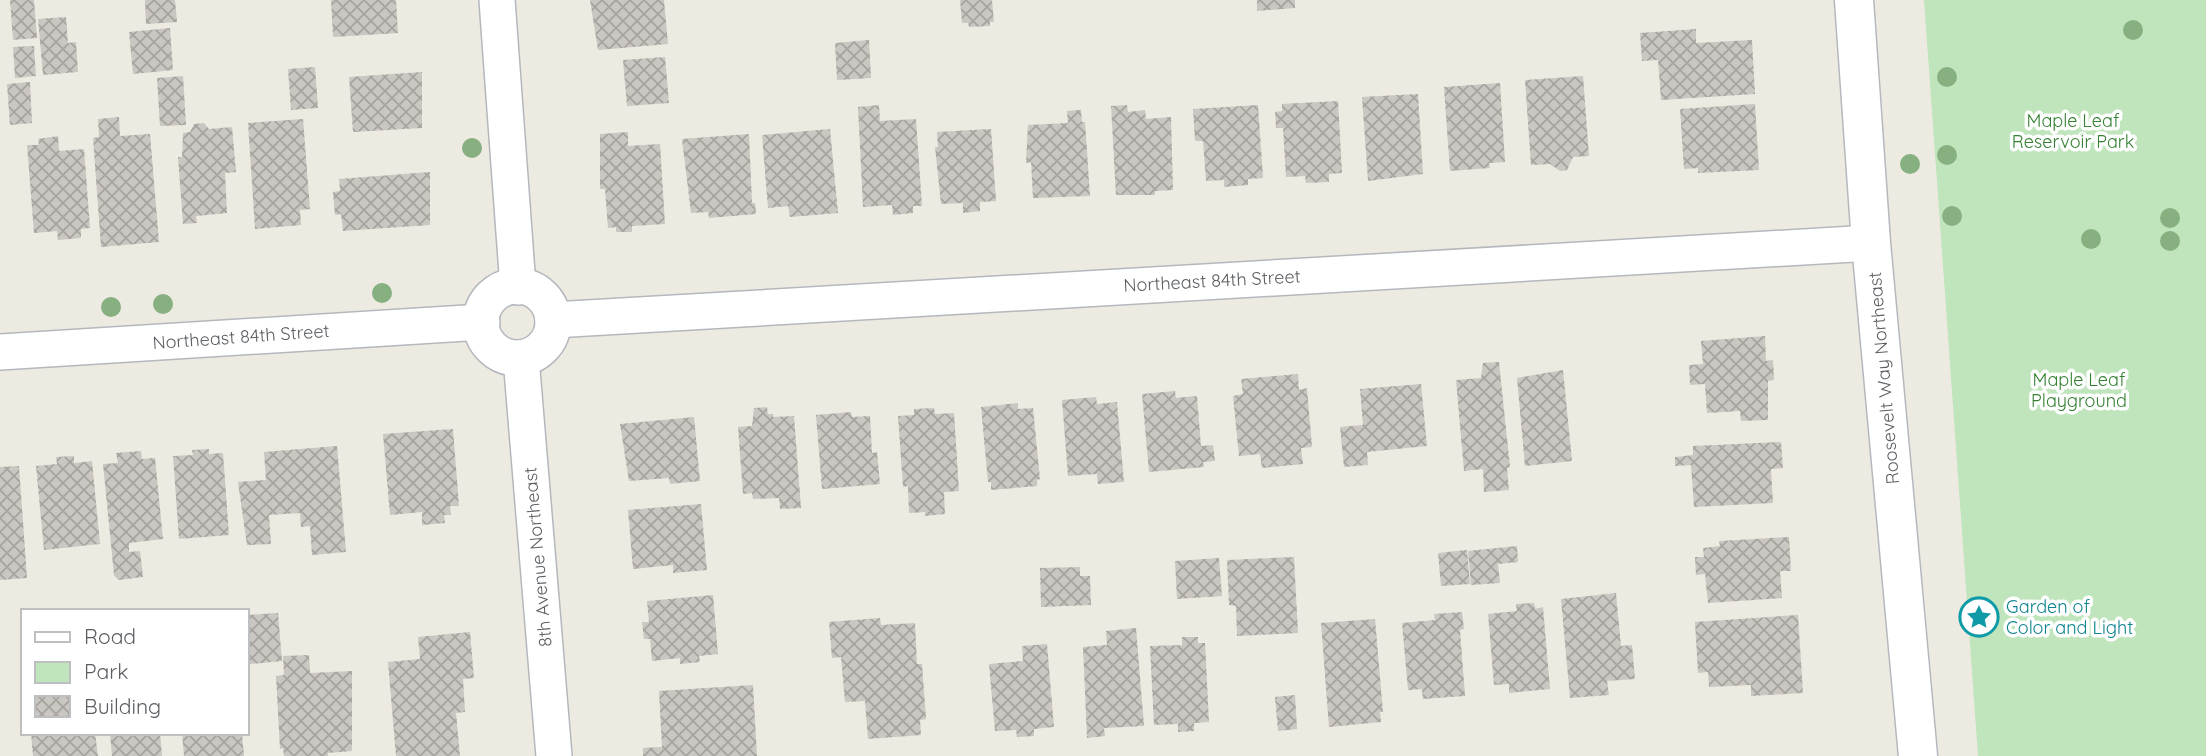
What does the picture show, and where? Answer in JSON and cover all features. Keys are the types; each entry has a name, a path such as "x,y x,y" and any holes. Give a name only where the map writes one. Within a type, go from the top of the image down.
{"main road":[{"name":"Roosevelt Way Northeast","path":"1854,0 1871,243 1918,756"}],"street":[{"path":"497,0 517,287"},
{"name":"Northeast 84th Street","path":"552,320 1871,243"},
{"path":"517,287 538,292 546,301 552,320 551,336 544,346 535,354 522,358 513,358 493,348 485,339 482,322 492,297 502,290 517,287"},
{"name":"Northeast 84th Street","path":"0,352 482,322"},
{"name":"8th Avenue Northeast","path":"522,358 554,756"}],"green space":[{"name":"Maple Leaf Playground","path":"1924,0 2206,0 2206,756 1978,756"}],"building":[{"path":"10,0 34,0 37,38 13,40"},
{"path":"145,0 175,0 177,22 146,24"},
{"path":"331,0 396,0 398,33 333,37"},
{"path":"590,0 664,0 668,44 598,50"},
{"path":"960,0 992,0 994,22 990,22 990,26 969,27 968,23 962,23"},
{"path":"1257,0 1295,0 1295,8 1257,11"},
{"path":"66,17 68,43 76,42 78,72 43,75 38,19"},
{"path":"170,28 173,70 133,74 129,32"},
{"path":"1696,29 1696,43 1752,40 1755,94 1661,100 1658,60 1642,61 1640,33"},
{"path":"869,40 871,78 837,80 835,43"},
{"path":"34,46 36,76 15,78 13,47"},
{"path":"665,57 669,103 627,106 623,60"},
{"path":"315,67 318,108 291,110 288,69"},
{"path":"422,72 422,128 353,132 349,77"},
{"path":"183,76 186,125 160,126 157,78"},
{"path":"1583,76 1589,156 1573,157 1567,170 1560,171 1550,164 1531,165 1525,80"},
{"path":"30,82 32,123 10,125 7,84"},
{"path":"1500,83 1505,162 1489,163 1490,168 1450,171 1444,87"},
{"path":"1418,94 1423,174 1368,181 1362,97"},
{"path":"1338,101 1342,173 1329,174 1329,182 1306,183 1305,176 1286,177 1283,128 1276,128 1275,112 1282,111 1282,104"},
{"path":"1755,104 1759,170 1698,173 1698,168 1684,169 1680,109"},
{"path":"879,105 880,121 916,119 922,206 913,206 913,213 893,215 892,205 863,207 858,107"},
{"path":"1127,105 1128,112 1145,110 1146,119 1171,117 1173,190 1155,191 1155,195 1116,195 1111,106"},
{"path":"1258,105 1263,178 1248,179 1248,185 1224,187 1224,180 1206,181 1203,141 1195,141 1193,109"},
{"path":"1081,110 1082,122 1085,122 1090,196 1033,198 1031,162 1026,163 1028,125 1068,123 1067,111"},
{"path":"119,117 120,136 150,134 159,242 101,247 93,138 99,137 98,119"},
{"path":"303,119 310,209 300,210 301,225 255,229 248,123"},
{"path":"204,123 209,129 232,127 236,172 225,173 227,213 196,216 197,223 183,224 178,157 182,157 183,133 190,132 194,124"},
{"path":"830,129 838,213 790,217 788,206 768,208 762,135"},
{"path":"991,129 996,201 980,202 980,211 963,213 963,203 941,204 935,147 938,147 937,132"},
{"path":"628,132 628,146 660,144 665,224 632,226 632,232 616,232 616,227 608,228 605,189 600,189 600,134"},
{"path":"749,134 752,203 755,203 756,214 709,218 708,212 691,213 682,139"},
{"path":"58,136 59,151 84,149 90,228 81,229 81,238 58,240 57,231 34,233 27,145 39,145 38,139"},
{"path":"430,172 430,225 343,231 341,214 335,215 333,192 340,191 339,179"},
{"path":"1765,336 1766,361 1773,360 1774,380 1768,381 1768,420 1741,421 1740,411 1707,413 1705,384 1690,385 1689,365 1703,364 1701,341"},
{"path":"1499,362 1510,467 1507,468 1509,490 1484,492 1483,469 1464,471 1456,380 1481,378 1483,363"},
{"path":"1563,370 1572,461 1525,466 1517,378"},
{"path":"1298,374 1299,390 1307,388 1312,447 1301,448 1303,464 1262,468 1260,454 1239,456 1233,396 1243,394 1241,379"},
{"path":"1421,384 1427,446 1367,452 1368,465 1344,467 1340,427 1363,425 1360,389"},
{"path":"1175,391 1176,398 1197,396 1201,446 1213,445 1215,461 1203,462 1204,467 1149,472 1142,394"},
{"path":"1096,397 1097,404 1117,402 1124,482 1098,484 1097,474 1068,476 1062,400"},
{"path":"1018,403 1018,409 1033,408 1040,479 1037,480 1037,486 991,490 981,407"},
{"path":"767,407 768,414 773,414 773,417 794,416 801,508 780,509 779,498 753,499 752,493 743,494 738,427 752,426 754,408"},
{"path":"934,408 935,414 954,413 959,491 944,492 945,514 925,516 925,512 909,513 908,486 903,487 898,416 914,415 914,409"},
{"path":"851,412 852,417 870,416 872,453 877,452 880,484 822,489 816,415"},
{"path":"694,417 700,481 670,484 669,478 629,481 620,424"},
{"path":"453,429 459,506 450,506 451,515 444,515 445,523 422,525 422,512 390,515 383,434"},
{"path":"1781,442 1783,468 1771,469 1773,503 1694,507 1691,465 1675,466 1675,457 1693,455 1693,446"},
{"path":"337,446 346,552 312,555 310,526 301,527 300,513 269,515 271,544 247,545 238,482 266,480 264,452"},
{"path":"209,449 209,454 223,453 229,535 179,539 173,456 193,455 192,450"},
{"path":"141,451 142,459 155,458 163,539 129,543 129,552 140,551 143,577 119,580 114,575 103,464 118,463 116,453"},
{"path":"74,456 74,463 92,461 100,544 44,550 36,466 57,464 56,457"},
{"path":"19,466 27,578 0,580 0,467"},
{"path":"701,504 707,570 673,573 673,565 633,569 628,510"},
{"path":"1789,537 1791,571 1780,571 1782,598 1708,603 1705,574 1696,575 1695,557 1704,557 1703,548 1720,546 1719,541"},
{"path":"1517,546 1518,562 1498,564 1500,583 1471,585 1468,551"},
{"path":"1467,550 1470,584 1441,586 1438,553"},
{"path":"1294,557 1298,633 1237,636 1236,606 1229,605 1227,560"},
{"path":"1219,558 1222,596 1177,599 1175,561"},
{"path":"1080,567 1080,576 1090,576 1091,605 1041,607 1040,568"},
{"path":"1616,593 1621,646 1632,645 1635,679 1607,681 1609,695 1570,698 1561,599"},
{"path":"713,595 718,654 699,656 700,662 680,664 680,658 652,661 650,639 644,639 642,622 649,622 647,601"},
{"path":"1534,603 1535,609 1543,607 1550,689 1509,693 1509,684 1494,685 1488,614 1517,611 1516,604"},
{"path":"1462,612 1464,629 1460,630 1465,696 1423,699 1422,689 1408,690 1402,623 1435,620 1434,614"},
{"path":"278,613 282,661 250,664 248,615"},
{"path":"1798,615 1803,693 1751,696 1751,685 1709,687 1708,672 1698,673 1695,622"},
{"path":"880,618 881,625 915,623 917,664 922,664 926,719 920,720 921,735 868,739 865,701 845,702 841,657 832,658 829,622"},
{"path":"1375,619 1383,712 1380,712 1381,722 1329,727 1321,623"},
{"path":"1136,628 1144,726 1104,728 1105,736 1087,738 1083,647 1107,645 1106,631"},
{"path":"470,632 474,678 463,679 465,712 456,713 460,756 396,756 388,662 420,659 418,637"},
{"path":"1182,637 1198,637 1198,643 1205,643 1209,722 1194,723 1194,731 1178,732 1178,724 1154,725 1150,646 1182,645"},
{"path":"1047,644 1054,727 1034,729 1034,736 1017,737 1016,730 995,731 989,664 1023,661 1022,646"},
{"path":"309,655 310,673 352,671 352,751 328,753 328,756 284,756 283,748 280,749 276,676 284,675 283,656"},
{"path":"753,685 757,756 643,756 643,748 662,747 659,691"},
{"path":"1295,695 1297,729 1278,731 1275,697"},
{"path":"31,735 95,735 98,756 33,756"},
{"path":"110,735 160,735 162,756 112,756"},
{"path":"182,735 242,735 244,756 184,756"}],"place":[{"name":"Garden of Color and Light","path":"1979,617"}],"park label":[{"name":"Maple Leaf Reservoir Park","path":"2073,131"}]}
